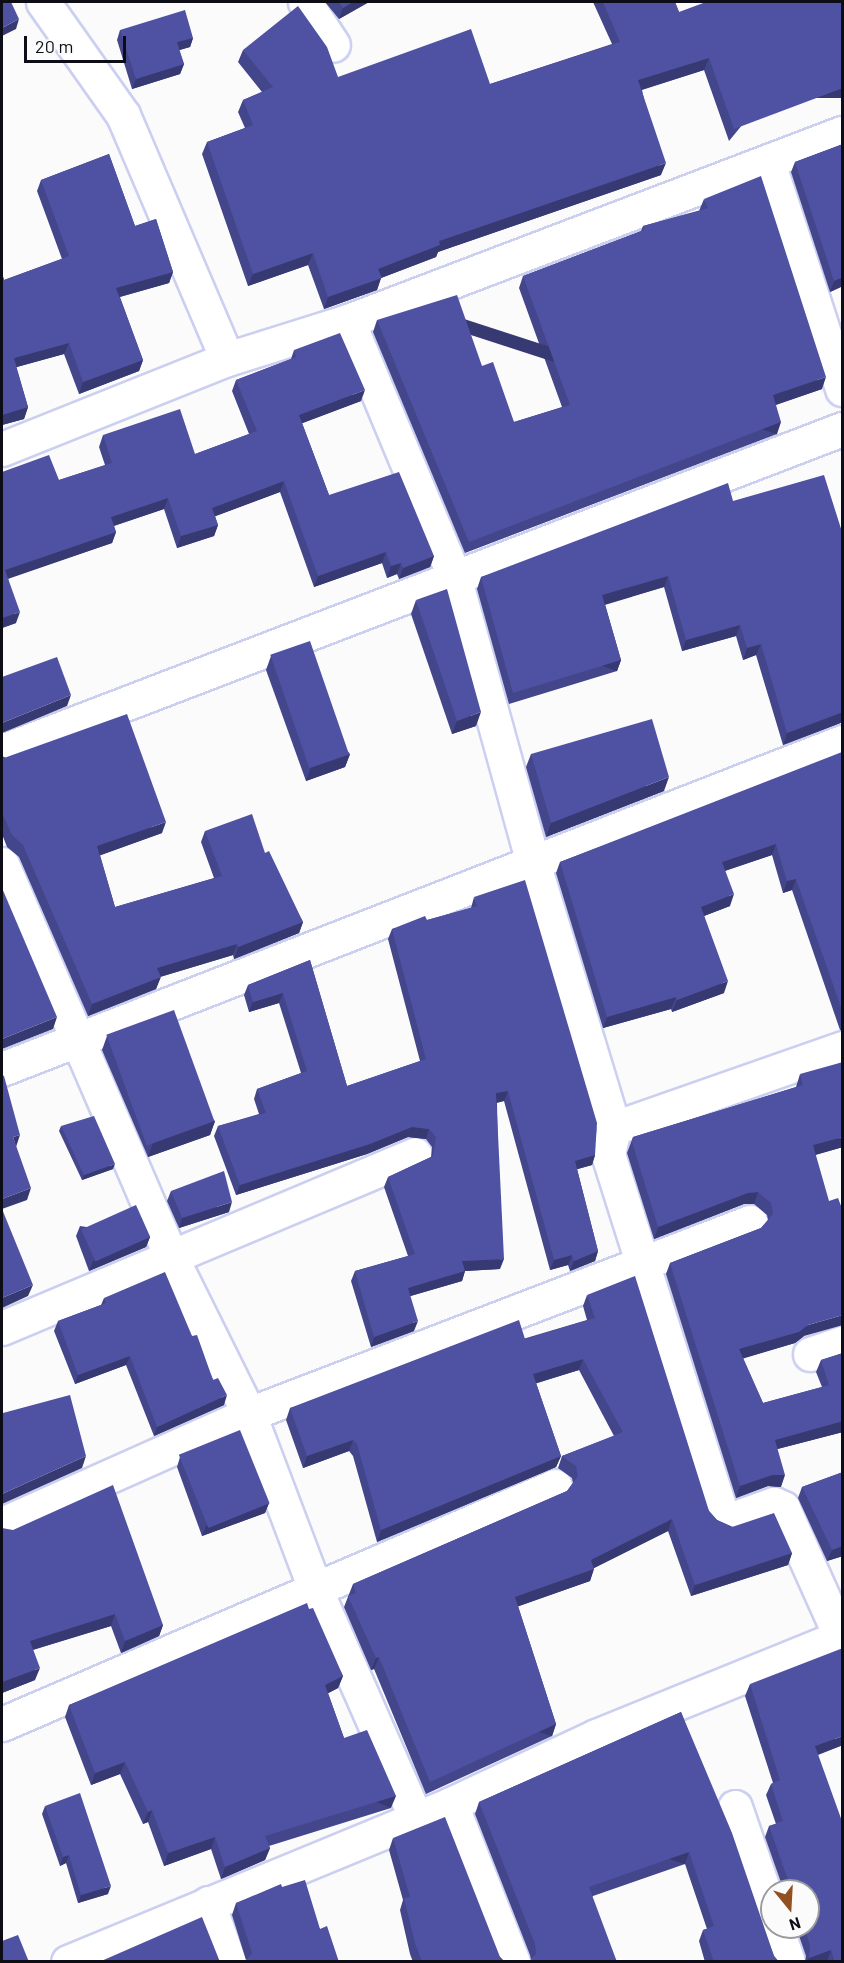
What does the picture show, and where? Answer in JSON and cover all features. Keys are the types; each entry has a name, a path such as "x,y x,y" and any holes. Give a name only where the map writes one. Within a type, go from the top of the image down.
{"street":[{"path":"43,2 123,115 227,359"},
{"path":"305,2 333,45"},
{"path":"2,449 227,359 348,321 843,133"},
{"path":"768,162 843,389"},
{"path":"68,1962 451,1804 596,1737 842,1638 783,1508 774,1504 729,1520 722,1516 608,1154 614,1128 533,862 454,576 348,321"},
{"path":"2,751 454,576 843,429"},
{"path":"2,1069 843,742"},
{"path":"2,864 171,1257 249,1414 314,1587 416,1818"},
{"path":"614,1128 843,1048"},
{"path":"2,1328 415,1154"},
{"path":"2,1524 249,1414 640,1261 750,1222"},
{"path":"810,1354 843,1343"},
{"path":"2,1724 314,1587 555,1486"},
{"path":"451,1804 513,1962"},
{"path":"735,1807 760,1880"},
{"path":"208,1903 229,1962"},
{"path":"780,1939 788,1962"}],"building":[{"path":"2,2 11,2 19,19 2,28"},
{"path":"339,2 353,2 343,8"},
{"path":"603,2 675,2 679,12 706,2 843,2 843,88 734,129 709,58 638,80 666,163 439,241 440,245 378,269 382,278 328,297 313,253 253,274 207,142 253,125 243,100 273,87 243,50 298,6 327,47 338,77 471,29 490,84 620,42"},
{"path":"185,10 193,38 177,42 184,64 136,79 120,30"},
{"path":"843,144 843,277 834,281 795,162"},
{"path":"109,154 135,226 156,219 173,272 116,288 143,360 83,382 69,343 14,358 28,407 2,415 2,273 4,280 69,256 41,180"},
{"path":"761,176 826,377 773,395 781,422 469,542 377,320 457,295 482,366 493,362 514,422 570,405 523,276 644,230 643,226 708,208 704,199"},
{"path":"340,333 365,390 299,415 329,495 399,472 434,556 403,568 401,563 391,566 386,552 318,576 284,481 212,508 218,525 181,536 168,498 111,517 116,532 5,570 20,612 2,618 2,472 49,455 59,480 112,463 103,435 180,409 195,454 257,431 236,380 296,357 294,350"},
{"path":"824,475 843,535 843,712 787,733 761,644 747,648 740,625 686,640 668,576 602,595 621,660 513,693 481,577 728,483 733,501"},
{"path":"447,589 481,712 457,721 416,600"},
{"path":"310,641 349,754 309,768 270,655"},
{"path":"57,657 71,695 2,723 2,677"},
{"path":"127,714 166,822 97,846 115,907 222,876 205,831 252,814 265,853 269,851 303,922 238,947 237,944 157,968 161,977 92,1004 23,845 12,835 2,813 2,756 4,758"},
{"path":"652,719 669,777 551,823 531,754"},
{"path":"842,752 843,1013 796,879 787,881 776,844 722,862 734,894 701,907 728,981 677,1000 676,997 607,1017 560,862"},
{"path":"525,880 597,1123 595,1155 575,1161 598,1251 574,1261 572,1255 554,1260 508,1091 496,1093 504,1259 462,1261 465,1271 408,1288 418,1321 374,1337 355,1271 415,1254 388,1177 433,1156 436,1137 429,1129 412,1127 370,1144 240,1185 218,1126 266,1113 257,1089 307,1071 283,993 253,1002 248,985 310,960 347,1086 426,1059 392,929 425,916 427,920 477,906 474,897"},
{"path":"2,888 57,1017 2,1039"},
{"path":"174,1010 214,1121 147,1146 106,1035"},
{"path":"843,1062 843,1137 813,1145 829,1201 838,1198 843,1211 843,1315 808,1325 799,1332 739,1349 763,1403 829,1385 821,1360 843,1353 843,1421 775,1440 785,1475 772,1475 740,1486 670,1263 761,1228 773,1214 771,1203 758,1192 748,1193 658,1227 632,1142 633,1137 803,1085 800,1074"},
{"path":"2,1075 20,1135 13,1137 31,1188 2,1199"},
{"path":"94,1116 115,1164 84,1175 61,1126"},
{"path":"224,1171 232,1202 182,1218 171,1191"},
{"path":"136,1205 150,1237 95,1261 81,1229"},
{"path":"2,1209 33,1285 2,1298"},
{"path":"165,1272 192,1336 197,1335 213,1380 218,1378 227,1395 157,1427 130,1356 78,1375 58,1321 106,1303 104,1298"},
{"path":"635,1276 709,1511 717,1520 732,1527 774,1513 792,1553 695,1585 672,1519 591,1560 594,1569 515,1597 556,1724 430,1782 379,1657 376,1658 348,1596 356,1593 353,1584 567,1491 578,1476 576,1466 562,1456 623,1432 583,1359 533,1374 561,1456 381,1530 357,1444 353,1440 307,1456 290,1408 519,1320 525,1339 595,1318 587,1295"},
{"path":"70,1395 86,1456 2,1494 2,1409 3,1413"},
{"path":"240,1430 270,1503 208,1528 179,1455"},
{"path":"843,1472 843,1546 832,1550 802,1487"},
{"path":"113,1485 163,1625 125,1641 115,1614 30,1641 40,1668 2,1682 2,1528 13,1530"},
{"path":"307,1603 309,1609 313,1608 343,1676 325,1685 344,1738 367,1730 396,1796 265,1836 270,1848 225,1867 215,1837 168,1853 152,1810 148,1812 125,1762 95,1773 69,1705"},
{"path":"843,1648 843,1736 815,1746 843,1824 843,1962 835,1962 831,1950 809,1958 808,1939 820,1939 820,1879 788,1879 769,1826 783,1821 771,1784 780,1780 750,1684"},
{"path":"681,1712 732,1833 760,1915 760,1939 768,1939 774,1956 779,1962 714,1962 703,1930 714,1926 689,1852 589,1887 617,1962 529,1962 536,1954 535,1944 479,1802"},
{"path":"80,1793 111,1886 81,1895 69,1855 63,1857 45,1806"},
{"path":"445,1817 500,1957 505,1962 422,1962 404,1898 410,1897 393,1838"},
{"path":"305,1880 320,1929 327,1926 339,1962 245,1962 252,1953 236,1903 281,1884 282,1887"},
{"path":"202,1917 220,1962 99,1962"},
{"path":"18,1935 29,1962 2,1962 2,1941"}]}
